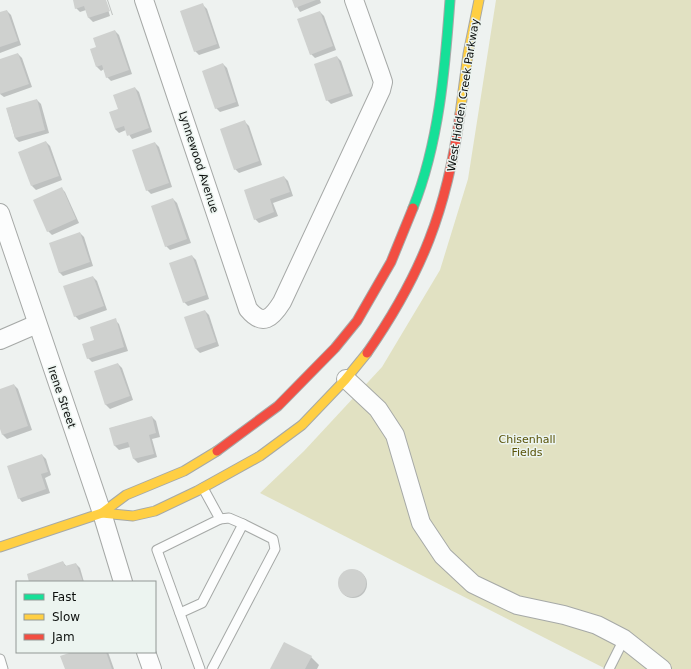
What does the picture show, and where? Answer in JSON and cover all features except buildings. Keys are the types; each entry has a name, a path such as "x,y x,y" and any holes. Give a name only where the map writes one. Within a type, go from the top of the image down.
{"main road":[{"name":"West Hidden Creek Parkway","path":"0,547 102,513 126,495 184,471 230,444 278,406 309,377 335,348 357,320 391,262 415,204 428,162 446,56 450,0"},
{"name":"West Hidden Creek Parkway","path":"102,513 138,516 165,506 203,488 257,458 301,426 346,379 378,337 415,273 439,216 453,165 466,62 479,0"}],"street":[{"name":"Lynnewood Avenue","path":"144,0 248,309 260,319 271,317 282,302 379,99 383,82 354,0"},
{"name":"Irene Street","path":"0,213 102,513 123,581"},
{"path":"0,340 38,324"},
{"path":"346,379 378,409 395,435 421,524 443,556 473,584 495,596 522,607 564,615 597,625 624,639 662,669"},
{"path":"146,653 152,669"}],"lane":[{"path":"203,488 220,520"},
{"path":"200,669 157,550 220,520 229,518 273,539 275,549 212,669"},
{"path":"180,613 202,603 243,524"},
{"path":"609,669 624,639"},
{"path":"0,659 3,669"}],"green space":[{"name":"Chisenhall Fields","path":"496,0 691,0 691,669 606,669 260,493 304,451 382,367 440,270 468,179"}],"traffic: fast":[{"path":"413,208 422,183 435,132 443,79 450,0"}],"traffic: slow":[{"path":"460,114 468,54 479,0"},
{"path":"102,513 133,516 155,511 197,491 260,456 302,425 345,380 367,353"},
{"path":"0,547 102,513 126,495 184,471 217,451"}],"traffic: jam":[{"path":"367,353 403,296 429,240 448,180 460,114"},
{"path":"217,451 278,406 335,348 357,321 391,262 413,208"}]}
